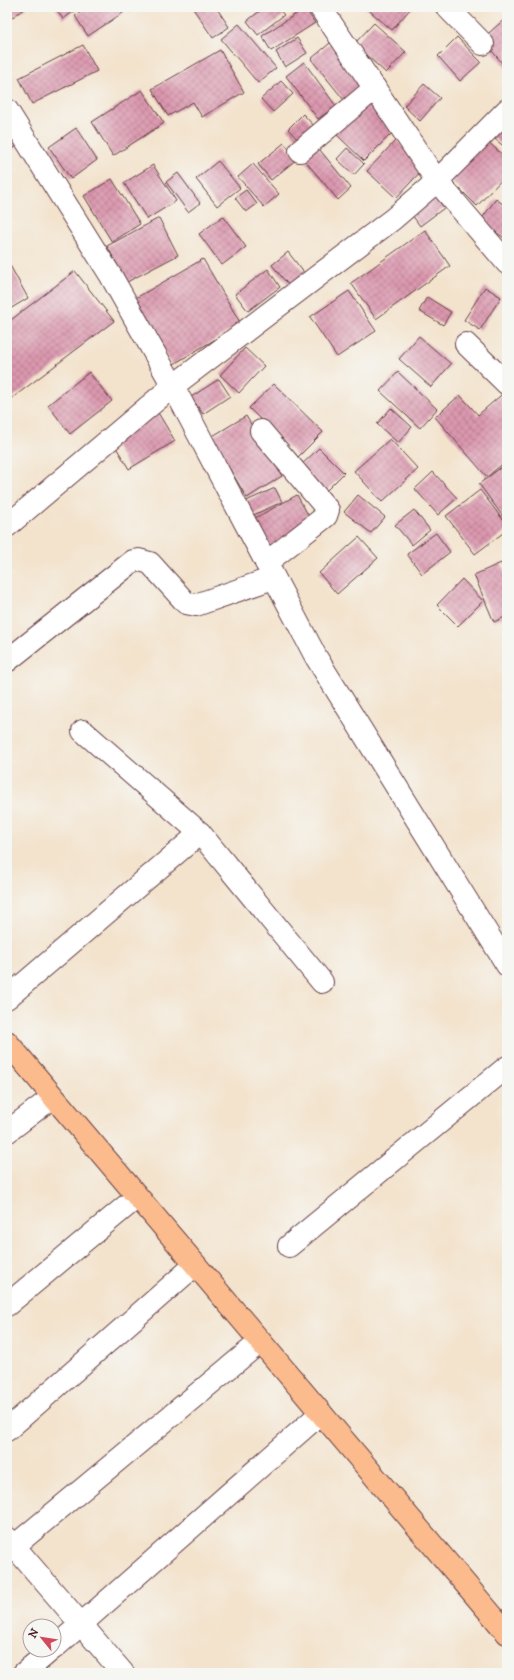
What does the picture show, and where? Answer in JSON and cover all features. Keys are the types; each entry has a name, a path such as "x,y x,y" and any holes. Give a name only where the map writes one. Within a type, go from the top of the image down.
{"main road":[{"path":"7,1042 507,1633"}],"street":[{"path":"447,7 483,44"},
{"path":"326,9 375,88 437,181 507,263"},
{"path":"300,151 375,88"},
{"path":"7,110 111,276 173,386 316,657 507,965"},
{"path":"7,526 173,386 392,219 437,181 507,110"},
{"path":"466,344 507,384"},
{"path":"7,661 133,561 139,560 150,563 186,603 190,605 196,605 270,570 326,516 328,510 261,431"},
{"path":"83,731 200,833 322,982"},
{"path":"7,998 200,833"},
{"path":"288,1246 507,1067"},
{"path":"7,1132 53,1097"},
{"path":"7,1305 137,1197"},
{"path":"7,1430 195,1265"},
{"path":"123,1673 82,1624 9,1545 260,1342"},
{"path":"62,1641 321,1413"},
{"path":"24,1673 42,1658"}],"building":[{"path":"7,7 27,7 7,21"},
{"path":"55,7 80,7 63,19"},
{"path":"89,7 121,7 124,12 88,36 75,16"},
{"path":"127,7 138,7 131,12"},
{"path":"199,7 216,7 229,27 213,38 194,10"},
{"path":"265,7 277,7 284,15 258,35 247,21"},
{"path":"285,7 296,7 289,12"},
{"path":"365,7 412,7 392,30"},
{"path":"305,8 315,23 271,51 262,36"},
{"path":"507,17 507,69 482,39"},
{"path":"374,23 406,52 386,73 354,44"},
{"path":"239,24 276,68 258,83 221,39"},
{"path":"457,37 481,62 460,81 438,56"},
{"path":"297,38 307,53 285,67 276,52"},
{"path":"336,38 369,80 344,100 311,59"},
{"path":"83,45 97,71 32,104 19,78"},
{"path":"220,50 244,92 202,117 193,102 168,116 152,89"},
{"path":"304,62 336,106 318,119 286,76"},
{"path":"281,81 293,94 273,112 261,99"},
{"path":"424,84 440,98 420,121 404,106"},
{"path":"142,90 164,123 113,156 92,122"},
{"path":"368,98 398,127 364,161 334,132"},
{"path":"303,114 316,128 301,143 288,129"},
{"path":"507,114 507,149 490,135"},
{"path":"7,126 19,145 7,152"},
{"path":"76,128 97,160 71,179 49,147"},
{"path":"483,137 507,159 507,174 477,206 447,176"},
{"path":"396,140 424,168 396,198 367,171"},
{"path":"284,143 297,159 271,180 258,164"},
{"path":"315,144 351,188 338,200 301,156"},
{"path":"347,148 364,164 354,175 337,159"},
{"path":"218,161 240,188 217,206 196,179"},
{"path":"253,164 279,194 264,207 238,177"},
{"path":"153,165 176,201 147,219 124,183"},
{"path":"178,173 200,203 188,212 166,182"},
{"path":"112,179 140,224 112,242 84,196"},
{"path":"246,190 257,204 246,212 235,198"},
{"path":"431,190 444,208 420,226 407,208"},
{"path":"496,199 507,207 507,240 480,221"},
{"path":"223,216 246,247 222,265 199,234"},
{"path":"159,218 178,255 127,282 107,246"},
{"path":"425,230 450,266 376,319 351,283"},
{"path":"288,252 305,274 290,287 272,265"},
{"path":"203,259 241,324 172,365 134,299"},
{"path":"7,260 28,298 10,309 7,304"},
{"path":"268,269 280,287 248,311 235,294"},
{"path":"75,271 114,321 7,402 7,323"},
{"path":"485,287 501,297 480,330 464,320"},
{"path":"349,291 376,331 337,357 310,317"},
{"path":"427,297 451,312 443,325 419,311"},
{"path":"419,336 451,364 431,387 399,359"},
{"path":"245,348 264,366 239,393 220,375"},
{"path":"89,372 112,401 70,434 48,405"},
{"path":"398,372 437,409 420,428 380,391"},
{"path":"219,379 230,396 203,414 191,397"},
{"path":"274,384 323,432 298,457 249,408"},
{"path":"507,390 507,460 487,477 435,417 460,395 478,415"},
{"path":"391,408 412,427 398,443 377,424"},
{"path":"157,411 175,441 129,469 111,439"},
{"path":"246,416 282,476 247,498 211,437"},
{"path":"390,439 418,469 382,502 354,471"},
{"path":"319,448 344,473 322,495 297,469"},
{"path":"507,463 507,522 479,484"},
{"path":"433,472 457,498 438,515 415,489"},
{"path":"275,488 282,502 249,517 242,503"},
{"path":"480,490 507,525 507,530 475,554 446,516"},
{"path":"297,495 312,522 261,550 246,523"},
{"path":"358,495 385,517 371,533 344,512"},
{"path":"414,510 430,530 412,545 395,525"},
{"path":"436,533 450,552 422,574 407,554"},
{"path":"359,537 378,558 337,594 319,573"},
{"path":"501,563 507,575 507,616 494,622 474,575"},
{"path":"462,579 483,601 458,626 437,605"}]}
